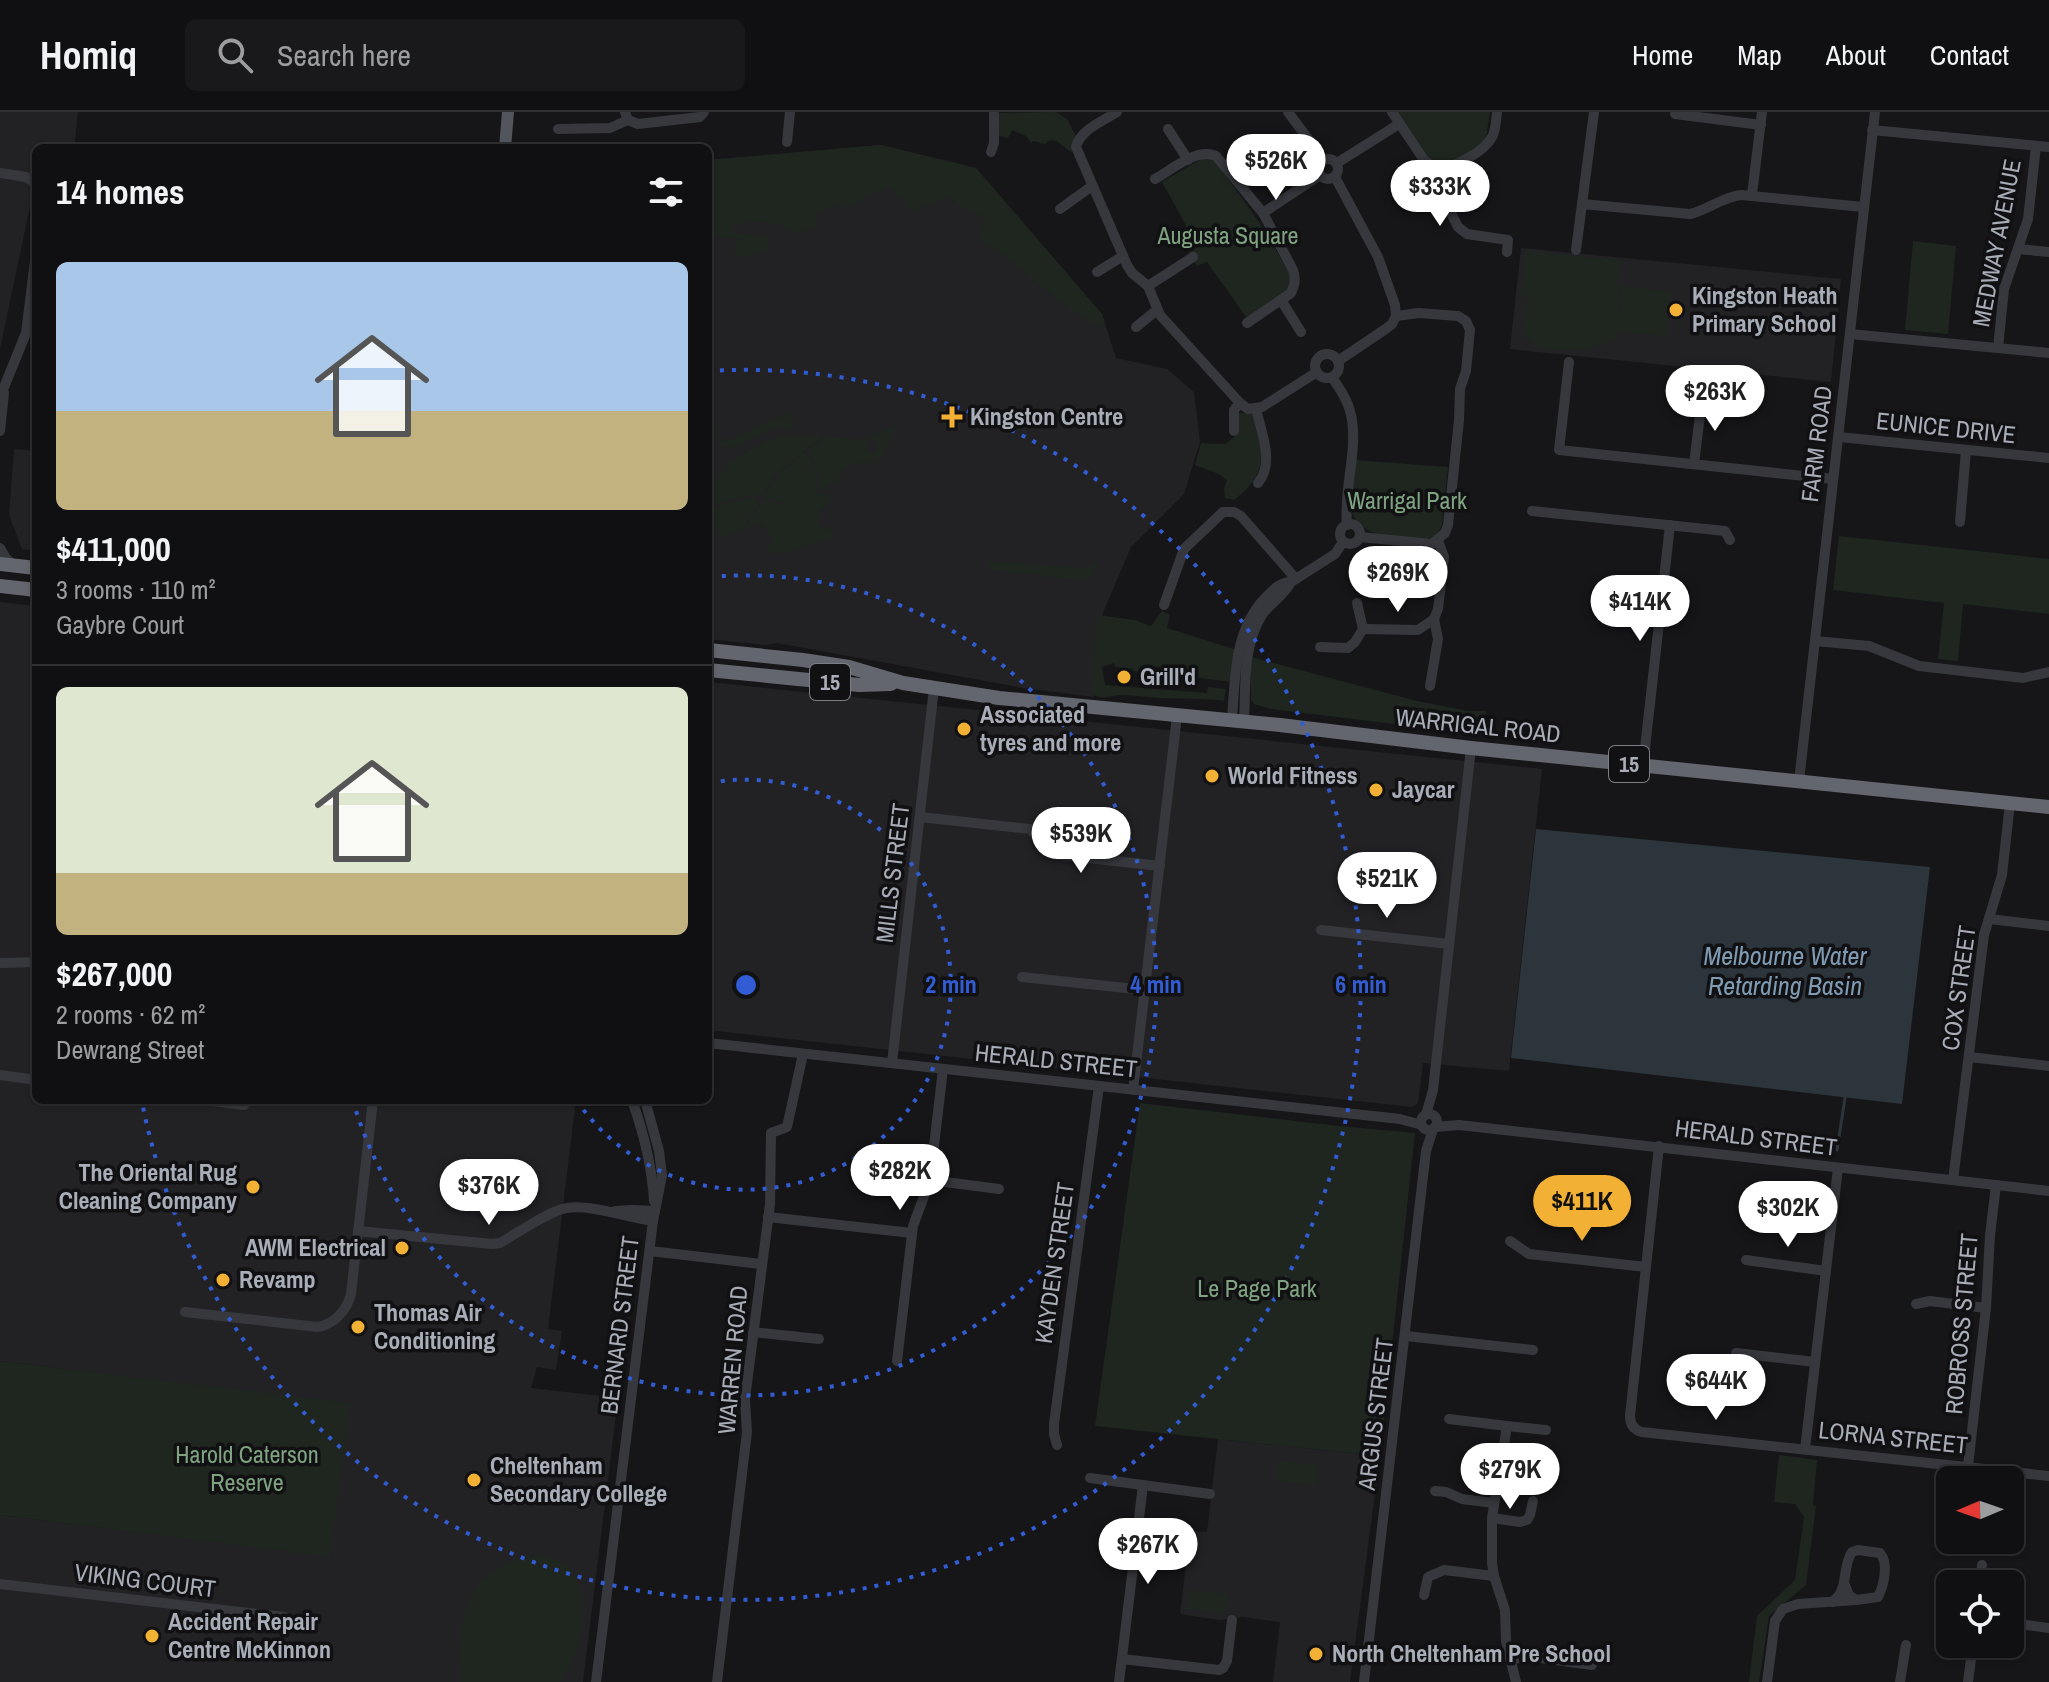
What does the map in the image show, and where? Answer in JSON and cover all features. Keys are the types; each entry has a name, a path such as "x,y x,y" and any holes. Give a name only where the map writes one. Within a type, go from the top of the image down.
{"highway":[{"path":"7,565 32,568"},
{"path":"0,586 32,590"},
{"name":"WARRIGAL ROAD","path":"712,650 849,667 903,683 1014,699 2049,807"},
{"name":"WARRIGAL ROAD","path":"712,670 859,685 903,683"}],"main road":[{"path":"505,144 508,112"}],"street":[{"path":"558,129 610,128 626,116 638,124 700,117 704,112"},
{"path":"787,142 790,112"},
{"path":"991,152 994,112"},
{"path":"1117,112 1082,134 1077,141 1078,154 1123,256 1132,273 1148,286 1157,310 1248,409 1256,409 1317,372"},
{"path":"1288,112 1323,159"},
{"path":"1392,112 1424,160 1438,171"},
{"path":"1438,171 1454,166 1486,146 1492,137 1497,112"},
{"path":"1576,250 1594,112"},
{"path":"1752,195 1762,112"},
{"name":"FARM ROAD","path":"1799,781 1875,112"},
{"path":"1675,114 1761,125"},
{"path":"1337,163 1399,124"},
{"path":"1168,129 1188,160"},
{"path":"1872,130 2049,147"},
{"name":"MEDWAY AVENUE","path":"1998,348 2004,289 2029,213 2036,146"},
{"path":"1155,179 1206,153 1216,156 1263,213 1296,278 1291,293 1247,323"},
{"path":"1330,158 1337,163 1339,170 1335,177 1328,179 1320,175 1318,168 1323,159 1330,158"},
{"path":"1438,171 1438,186 1458,227 1467,234 1512,240 1507,252"},
{"path":"0,173 32,181"},
{"path":"1263,213 1320,175"},
{"path":"1335,177 1378,257 1396,316 1387,328 1338,361"},
{"path":"1060,209 1092,186"},
{"path":"1582,204 1690,214 1730,197 1752,195 1863,207"},
{"path":"2018,249 2049,252"},
{"path":"1097,272 1123,256"},
{"path":"1148,286 1193,257"},
{"path":"0,431 2,394 26,333 32,285"},
{"path":"1281,300 1301,332"},
{"path":"1136,327 1157,310"},
{"path":"1360,537 1432,544 1445,533 1448,525 1459,397 1466,371 1470,330 1466,321 1458,316 1419,313 1396,316"},
{"path":"1850,334 2049,353"},
{"path":"1321,356 1332,356 1338,361 1338,371 1332,377 1323,377 1317,372 1316,363 1321,356"},
{"path":"1569,362 1559,450 1833,479"},
{"path":"1332,377 1347,403 1353,430 1345,509 1347,525"},
{"path":"1694,464 1702,398"},
{"path":"1234,431 1234,410 1240,403"},
{"path":"1256,409 1267,454 1263,477 1258,483"},
{"name":"EUNICE DRIVE","path":"1839,437 2049,458"},
{"path":"1960,522 1966,450"},
{"path":"1164,605 1184,549 1220,514 1228,511 1241,516 1294,580"},
{"path":"1532,511 1725,531 1730,540"},
{"path":"1347,525 1357,527 1360,537"},
{"path":"1343,542 1340,532 1347,525"},
{"path":"1643,766 1670,525"},
{"path":"1343,542 1353,544 1360,537"},
{"path":"1430,686 1438,639 1434,619 1444,557 1438,541"},
{"path":"1238,721 1249,647 1264,612 1294,580 1335,554 1343,542"},
{"path":"0,548 7,565"},
{"path":"1320,647 1348,648 1355,642 1363,629 1357,603"},
{"path":"1363,629 1418,630 1434,619"},
{"path":"1815,641 1869,646 1919,666 2023,678 2049,672"},
{"name":"MILLS STREET","path":"892,1063 934,688"},
{"path":"1133,1090 1177,716"},
{"name":"ARGUS STREET","path":"1364,1682 1471,748"},
{"name":"COX STREET","path":"1953,1180 1984,935 2002,875 2010,803"},
{"path":"920,817 1030,829 1052,854 1160,866"},
{"path":"1989,919 2049,926"},
{"path":"1321,930 1449,944"},
{"path":"0,963 32,962"},
{"path":"1022,977 1145,990"},
{"name":"HERALD STREET","path":"712,1043 2049,1191"},
{"name":"WARREN ROAD","path":"717,1682 747,1432 745,1399 770,1204 771,1133 787,1127 803,1054"},
{"path":"1969,1057 2049,1066"},
{"path":"897,1361 912,1233 930,1180 943,1069"},
{"path":"0,1075 32,1079"},
{"name":"KAYDEN STREET","path":"1057,1445 1054,1424 1099,1086"},
{"path":"185,1312 313,1327 326,1326 344,1310 350,1300 373,1104"},
{"name":"BERNARD STREET","path":"633,1104 651,1161 654,1216"},
{"name":"BERNARD STREET","path":"596,1682 654,1216 662,1175 646,1104"},
{"name":"LORNA STREET","path":"1659,1146 1630,1416 1632,1426 1642,1432 1968,1466"},
{"path":"1805,1449 1838,1168"},
{"path":"930,1180 999,1189"},
{"name":"ROBROSS STREET","path":"1968,1466 1996,1185"},
{"path":"358,1231 492,1244 500,1243 562,1209 632,1210 654,1216"},
{"path":"768,1217 912,1233"},
{"path":"1510,1241 1529,1254 1646,1267"},
{"path":"650,1251 761,1264"},
{"path":"1746,1260 1826,1271"},
{"path":"1916,1304 1930,1301 1986,1308"},
{"path":"753,1332 819,1339"},
{"path":"1406,1336 1533,1350"},
{"path":"1736,1353 1815,1362"},
{"path":"1449,1419 1546,1430"},
{"path":"1507,1426 1492,1518 1492,1563 1505,1610 1506,1641 1516,1682"},
{"name":"LORNA STREET","path":"2024,1473 2049,1476"},
{"path":"1090,1478 1210,1494"},
{"path":"1119,1682 1143,1485"},
{"path":"1435,1491 1462,1499 1494,1503"},
{"path":"1492,1518 1527,1520 1533,1501"},
{"path":"1767,1682 1775,1621 1780,1612 1798,1604 1832,1602 1877,1598 1886,1562 1883,1555 1858,1550 1852,1552 1840,1596 1832,1602"},
{"path":"1981,1570 1982,1565"},
{"path":"1424,1595 1428,1577 1444,1570 1494,1576"},
{"path":"1844,1583 1849,1595 1856,1600"},
{"name":"VIKING COURT","path":"0,1584 284,1617"},
{"path":"1122,1659 1221,1669 1227,1661 1232,1620"},
{"path":"2024,1625 2049,1628"},
{"path":"1900,1682 1906,1645"},
{"path":"1510,1659 1533,1657 1592,1665"},
{"path":"1968,1682 1971,1658"}],"shaded area":[{"path":"0,112 78,112 74,144 32,144 32,197 0,349"},
{"name":"Kingston Centre","path":"881,145 976,168 1102,314 1116,358 1167,369 1194,392 1200,442 1184,494 1131,547 1102,615 1094,697 1023,688 777,643 765,645 712,639 712,160"},
{"name":"Kingston Heath Primary School","path":"1521,248 1841,279 1831,382 1510,349"},
{"path":"14,449 32,451 32,550 22,549 9,515"},
{"path":"0,602 32,606 32,1104 576,1104 548,1329 562,1331 556,1370 537,1367 531,1388 618,1398 583,1682 0,1682 0,1515 330,1556 349,1404 0,1361"},
{"path":"712,682 1542,769 1509,1071 1423,1063 1418,1103 1412,1107 712,1030"},
{"path":"1218,1439 1380,1456 1350,1682 1273,1682 1280,1622 1243,1617 1219,1620 1180,1614 1190,1531 1207,1532"}],"green space":[{"path":"1056,112 1067,119 1076,136 1072,153 1057,141 1031,143 1026,136 1012,130 1008,138 997,135 998,113"},
{"path":"1396,112 1490,112 1486,139 1453,162 1438,165 1430,164"},
{"path":"881,145 976,168 1102,314 1105,323 1100,329 1041,287 1009,258 984,243 980,232 984,217 955,203 950,194 911,212 891,185 840,209 838,205 814,214 817,226 797,234 780,224 743,221 742,225 733,225 733,232 768,237 767,244 771,248 741,258 732,255 737,239 712,236 712,160"},
{"name":"Augusta Square","path":"1203,158 1213,158 1264,229 1292,278 1289,290 1265,308 1246,317 1207,262 1197,266 1187,249 1195,242 1162,182"},
{"path":"1913,241 1956,246 1948,334 1905,330"},
{"path":"1525,251 1620,260 1617,305 1620,311 1623,286 1670,291 1666,336 1619,331 1619,322 1617,338 1599,345 1578,350 1557,350 1536,345 1522,334 1527,303 1532,298 1521,296"},
{"path":"791,412 792,425 800,427 768,431 734,448 723,446 713,426 723,442"},
{"path":"1239,413 1252,414 1260,440 1261,462 1253,481 1234,500 1225,498 1227,480 1195,465 1201,443 1225,444 1238,434"},
{"path":"896,425 882,458 875,462 848,465 838,481 820,489 817,468 808,449 828,436 854,440 867,437 867,449 874,452 878,443 870,436"},
{"path":"783,436 823,436 776,474 762,495 713,505 714,484 728,468 726,464 767,440"},
{"path":"804,452 815,467 818,496 826,492 831,495 830,505 820,511 817,522 821,527 833,530 832,537 780,554 770,552 767,547 773,544 764,526 758,524 745,528 764,500 787,506 788,503 765,496 779,474"},
{"name":"Warrigal Park","path":"1355,460 1448,467 1442,525 1435,538 1387,537 1365,528 1356,520 1350,498"},
{"path":"747,498 756,498 759,502 743,529 721,538 712,518 712,508"},
{"path":"1839,536 2049,559 2049,614 1963,604 1958,661 1938,659 1944,603 1833,590"},
{"path":"989,561 1088,569 1093,562 1098,564 1091,577 1080,580 990,570"},
{"path":"1162,611 1170,615 1167,628 1237,650 1232,682 1192,677 1192,670 1149,666 1142,672 1115,667 1114,663 1102,667 1105,685 1207,693 1208,687 1226,689 1224,701 1091,694 1098,615 1135,620 1151,626"},
{"path":"1251,657 1417,701 1468,711 1486,711 1483,735 1271,709 1254,704 1251,700"},
{"name":"Le Page Park","path":"1140,1103 1415,1133 1380,1456 1095,1426"},
{"name":"Harold Caterson Reserve","path":"0,1361 350,1403 330,1557 0,1515"},
{"path":"1779,1455 1817,1460 1813,1505 1816,1506 1806,1585 1769,1616 1759,1682 1749,1682 1757,1616 1795,1580 1804,1517 1795,1504 1774,1502"},
{"path":"1279,1461 1318,1465 1316,1485 1276,1481"},
{"path":"542,1555 560,1561 570,1569 583,1596 582,1626 574,1659 560,1682 462,1682 461,1636 472,1597 482,1581 517,1560"},
{"path":"1190,1590 1228,1594 1226,1613 1187,1609"}],"water":[{"name":"Melbourne Water Retarding Basin","path":"1536,829 1930,867 1902,1104 1511,1058"}],"waterway":[{"path":"1837,1150 1845,1098"}],"place":[{"name":"Kingston Heath Primary School","path":"1676,310"},
{"name":"Kingston Centre","path":"952,417"},
{"name":"Grill'd","path":"1124,677"},
{"name":"Associated tyres and more","path":"964,729"},
{"name":"World Fitness","path":"1212,776"},
{"name":"Jaycar","path":"1376,790"},
{"name":"The Oriental Rug Cleaning Company","path":"253,1187"},
{"name":"AWM Electrical","path":"402,1248"},
{"name":"Revamp","path":"223,1280"},
{"name":"Thomas Air Conditioning","path":"358,1327"},
{"name":"Cheltenham Secondary College","path":"474,1480"},
{"name":"Accident Repair Centre McKinnon","path":"152,1636"},
{"name":"North Cheltenham Pre School","path":"1316,1654"}]}
